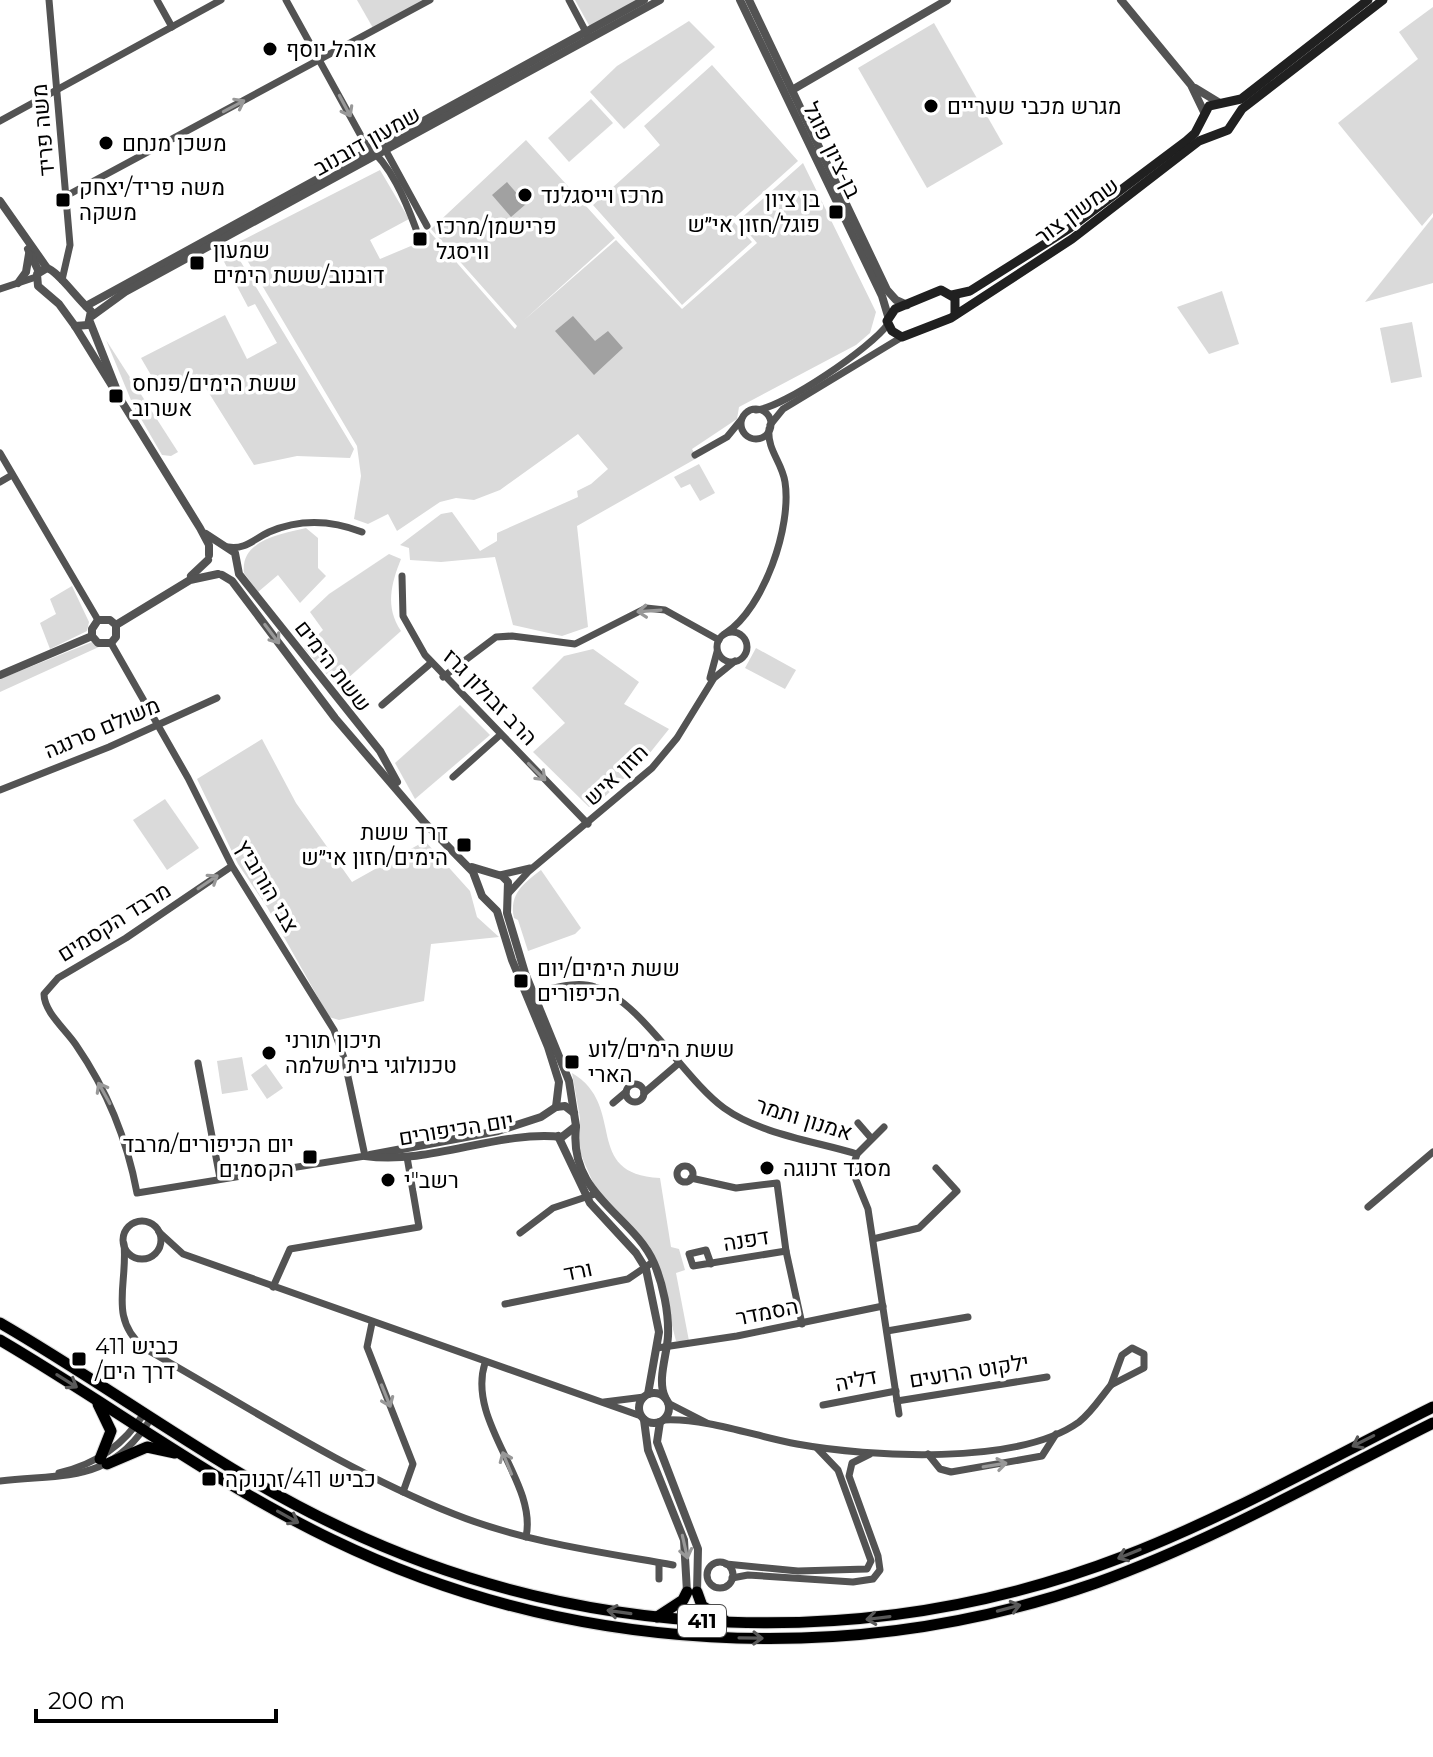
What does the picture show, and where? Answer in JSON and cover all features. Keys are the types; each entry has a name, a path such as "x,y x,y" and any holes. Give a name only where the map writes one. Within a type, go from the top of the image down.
{"main road":[{"path":"1368,0 1248,94 1220,103 1204,114 1206,128 1217,134 1228,130 1242,109 1383,0"},
{"path":"1220,103 1233,112 1234,122"},
{"name":"שמשון צור","path":"888,320 895,309 941,290 952,295 970,291 1082,220 1192,137 1204,114"},
{"name":"שמשון צור","path":"902,337 955,315 1072,239 1199,141 1217,134"},
{"path":"952,295 958,307 955,315"},
{"path":"888,320 893,333 902,337"},
{"name":"411","path":"0,1323 303,1509 397,1553 549,1600 657,1617 728,1623 834,1622 908,1614 986,1599 1057,1580 1162,1541 1433,1407"},
{"name":"411","path":"0,1340 185,1455 328,1538 391,1567 545,1615 673,1634 799,1639 871,1634 952,1621 1096,1583 1180,1549 1433,1423"},
{"path":"93,1397 111,1431 104,1461"},
{"path":"104,1461 147,1447 185,1455"},
{"path":"657,1617 692,1592 707,1611 728,1623"}],"street":[{"name":"משה פריד","path":"49,0 66,196 68,258 62,280"},
{"path":"157,0 172,27"},
{"path":"0,121 221,0"},
{"path":"286,0 427,226"},
{"path":"66,196 430,0"},
{"path":"569,0 588,36"},
{"name":"שמעון דובנוב","path":"86,306 379,152 588,36 644,0"},
{"name":"שמעון דובנוב","path":"91,319 125,292 588,36 660,0"},
{"name":"בן-ציון פוגל","path":"740,0 882,296 888,320"},
{"name":"בן-ציון פוגל","path":"749,0 887,290 896,300 907,305"},
{"name":"בן-ציון פוגל","path":"792,90 947,0"},
{"path":"1121,0 1191,85 1204,114"},
{"path":"1191,85 1220,103"},
{"path":"379,152 416,229"},
{"path":"0,201 42,274 62,280 86,306 120,400"},
{"path":"14,224 59,304 200,528 209,545 210,568 220,575"},
{"path":"16,284 29,264 28,249"},
{"path":"0,289 42,274 68,258"},
{"path":"75,326 85,326 91,319"},
{"path":"695,455 727,437 743,418 756,410 772,406 855,356 877,339 888,320"},
{"path":"727,437 764,436 783,409 902,337"},
{"path":"750,607 719,640 717,649 724,660 735,661 744,654 745,624 750,607 770,567 784,527 785,480 774,455 767,414 756,410"},
{"path":"743,418 741,428 774,455"},
{"path":"0,453 98,620"},
{"path":"0,482 12,475"},
{"path":"179,586 209,558 215,548 250,543 274,530 310,522 362,532"},
{"path":"200,528 226,546 237,562"},
{"path":"116,625 200,576 231,573 250,543"},
{"name":"ששת הימים","path":"237,562 239,574 380,751 402,792"},
{"name":"ששת הימים","path":"220,575 232,581 335,718 402,792 425,823 466,863 480,890"},
{"name":"הרב זבולון גרז","path":"402,576 403,616 413,638 431,663 588,824"},
{"path":"443,677 496,637 512,636 572,645 646,608 665,610 719,640"},
{"path":"98,620 110,620 116,625"},
{"path":"98,620 92,629 92,636 98,643 111,643 116,637 116,625"},
{"path":"726,633 737,633 745,641"},
{"path":"0,675 92,636"},
{"name":"צבי הורוביץ","path":"111,643 232,866 334,1030 344,1058 365,1156"},
{"name":"חזון איש","path":"701,698 717,649"},
{"name":"חזון איש","path":"508,894 666,752 716,675 735,661"},
{"path":"382,705 431,663"},
{"name":"משולם סרנגה","path":"0,790 217,698"},
{"path":"453,777 500,735"},
{"name":"ששת הימים","path":"466,863 496,874"},
{"name":"חזון איש","path":"496,874 524,871 539,863"},
{"name":"מרבד הקסמים","path":"137,1193 127,1148 109,1102 77,1045 45,1004 44,994 58,978 126,938 232,866"},
{"path":"591,1196 578,1154 576,1121 567,1073 530,993 498,913 480,890 484,877 496,874 508,882 507,913 530,993 559,1082 547,1127 555,1135 591,1196 650,1266 666,1310 667,1347 662,1387 666,1400 657,1442 698,1549 692,1592"},
{"path":"489,902 498,903 508,894"},
{"name":"אמנון ותמר","path":"530,993 576,985 596,987 618,1000 723,1108 751,1124 857,1154 852,1170 866,1199 899,1414"},
{"path":"198,1063 220,1178"},
{"path":"626,1092 634,1102 641,1099 679,1063"},
{"path":"613,1103 636,1083 644,1093"},
{"path":"552,1110 565,1106 576,1121"},
{"name":"יום הכיפורים","path":"137,1193 471,1137 552,1110"},
{"path":"555,1135 567,1135 576,1121"},
{"path":"858,1123 871,1138"},
{"path":"857,1154 884,1127"},
{"name":"יום הכיפורים","path":"365,1156 407,1157 537,1134 555,1135"},
{"path":"1368,1207 1433,1152"},
{"path":"273,1287 290,1249 419,1227 407,1157"},
{"path":"873,1239 919,1228 957,1191 936,1168"},
{"path":"691,1178 743,1189 777,1183 786,1251 802,1324"},
{"path":"520,1233 553,1208 591,1196"},
{"path":"183,1254 149,1222 134,1222 126,1230 126,1273 120,1299 121,1317 130,1334 144,1348 403,1492 458,1516 526,1537 673,1565"},
{"path":"152,1255 159,1246 159,1232"},
{"path":"124,1244 130,1254 141,1258"},
{"name":"דפנה","path":"711,1264 786,1251"},
{"path":"126,1273 141,1258 183,1254 643,1418 871,1454 928,1454 994,1448 1057,1433 1088,1413 1111,1385 1123,1353 1132,1348 1143,1353 1146,1360 1143,1370 1111,1385"},
{"path":"650,1266 658,1317 657,1348 646,1396 639,1407 646,1442 684,1540 692,1592"},
{"name":"ורד","path":"505,1304 628,1279 650,1266"},
{"name":"הסמדר","path":"657,1348 802,1324 883,1306"},
{"path":"887,1331 968,1317"},
{"path":"372,1323 367,1347 413,1464 403,1492"},
{"path":"485,1363 479,1389 526,1511 526,1537"},
{"name":"ילקוט הרועים","path":"897,1401 1047,1377"},
{"name":"דליה","path":"823,1405 896,1391"},
{"path":"589,1401 646,1396 666,1400 712,1427"},
{"path":"0,1481 46,1476 104,1461 141,1427 149,1415"},
{"path":"928,1454 940,1469 951,1472 1034,1459 1046,1452 1057,1433"},
{"path":"816,1447 838,1470 871,1561 867,1569 798,1571 712,1565 708,1581 722,1588 732,1578 748,1575 853,1582 873,1579 880,1570 878,1556 849,1476 852,1463 871,1454"},
{"path":"659,1563 659,1579"},
{"path":"726,1564 731,1569 732,1578"}],"shaded area":[{"path":"357,0 424,0 373,28"},
{"path":"575,0 638,0 590,27"},
{"path":"1433,7 1433,213 1422,226 1338,123 1418,59 1399,32"},
{"path":"689,21 715,47 624,129 590,92 617,66"},
{"name":"מגרש מכבי שעריים","path":"934,23 1003,144 927,188 858,68"},
{"path":"712,65 798,161 732,220 752,242 682,305 593,205 660,145 644,126"},
{"path":"591,99 613,123 569,162 548,138"},
{"path":"526,140 615,238 523,321 616,240 682,309 757,243 738,221 803,163 876,312 870,333 856,345 739,407 737,419 692,449 697,458 577,526 588,627 562,636 513,625 495,557 441,562 410,560 409,548 400,545 441,514 452,512 480,551 497,541 497,533 578,497 577,491 608,469 578,434 500,490 474,500 456,498 440,502 397,531 388,514 368,524 354,519 361,476 357,446 237,243 380,170 409,219 370,240 380,259 418,243 429,231 515,329 517,326 431,229"},
{"path":"507,182 526,204 511,217 492,195"},
{"path":"1433,217 1433,283 1365,302"},
{"path":"233,249 354,449 350,458 297,456 254,465 197,374 162,394 141,358 225,315 247,359 277,343 255,304 248,307 221,256"},
{"path":"1222,291 1239,344 1209,354 1177,307"},
{"path":"573,316 595,341 608,331 623,348 594,375 555,331"},
{"path":"1412,322 1422,377 1391,383 1380,328"},
{"path":"106,340 178,452 171,456 162,455 133,405"},
{"path":"699,464 715,493 700,501 690,484 681,488 674,477"},
{"path":"306,528 318,538 318,568 326,576 300,603 278,575 258,592 244,573 248,553 264,540"},
{"path":"389,554 401,559 391,604 401,631 338,687 304,648 323,630 310,612 329,594"},
{"path":"72,586 89,622 87,631 50,649 40,623 56,614 50,599"},
{"path":"92,642 101,646 0,692 0,679"},
{"path":"756,648 796,670 785,689 745,668"},
{"path":"593,649 639,682 624,704 669,729 649,754 647,752 631,768 633,770 597,804 589,807 533,752 565,723 532,688 564,656"},
{"path":"460,705 490,735 415,799 395,763"},
{"path":"262,739 296,803 352,882 425,841 470,891 477,917 499,937 431,944 424,1001 339,1020 329,1017 267,907 238,864 197,779"},
{"path":"165,799 199,848 167,870 133,820"},
{"path":"541,870 581,928 575,934 528,951 518,920 514,918 514,902 523,885"},
{"path":"242,1057 248,1090 222,1094 217,1061"},
{"path":"266,1064 283,1088 267,1099 251,1075"},
{"path":"572,1073 589,1087 598,1103 612,1152 621,1165 636,1174 660,1178 671,1247 679,1249 685,1270 676,1273 689,1341 676,1341 656,1263 596,1189 584,1162 578,1145 580,1118"}],"place":[{"name":"אוהל יוסף","path":"270,49"},
{"name":"מגרש מכבי שעריים","path":"931,106"},
{"name":"משכן מנחם","path":"106,143"},
{"name":"מרכז וייסגלנד","path":"525,195"},
{"name":"משה פריד/יצחק משקה","path":"63,200"},
{"name":"בן ציון פוגל/חזון אי״ש","path":"836,212"},
{"name":"פרישמן/מרכז וויסגל","path":"420,239"},
{"name":"שמעון דובנוב/ששת הימים","path":"197,263"},
{"name":"ששת הימים/פנחס אשרוב","path":"116,396"},
{"name":"דרך ששת הימים/חזון אי״ש","path":"464,845"},
{"name":"ששת הימים/יום הכיפורים","path":"521,981"},
{"name":"תיכון תורני טכנולוגי בית שלמה","path":"269,1053"},
{"name":"ששת הימים/לוע הארי","path":"572,1062"},
{"name":"יום הכיפורים/מרבד הקסמים","path":"310,1157"},
{"name":"מסגד זרנוגה","path":"767,1168"},
{"name":"רשב\"י","path":"388,1180"},
{"name":"כביש 411 /דרך הים","path":"79,1359"},
{"name":"כביש 411/זרנוקה","path":"209,1479"}]}
